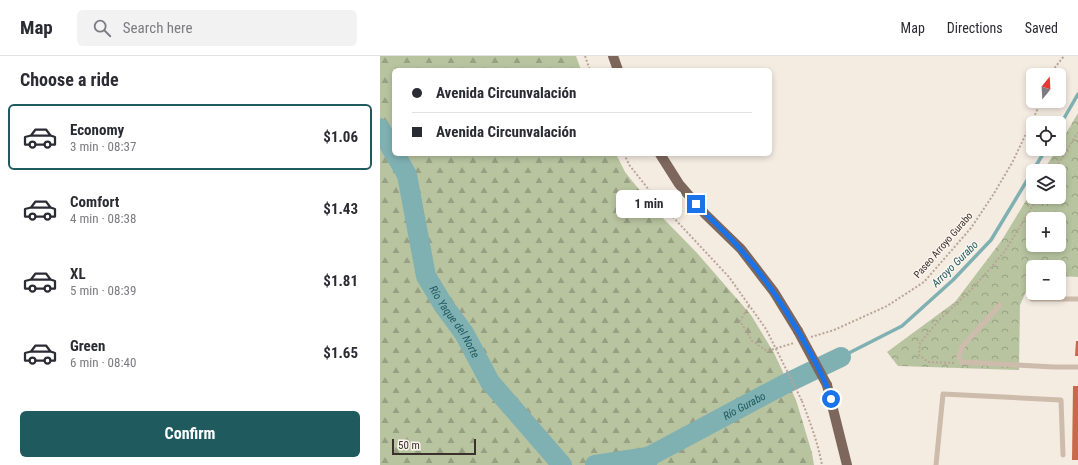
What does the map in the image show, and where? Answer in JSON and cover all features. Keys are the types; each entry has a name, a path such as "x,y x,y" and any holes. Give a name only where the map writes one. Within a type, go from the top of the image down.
{"main road":[{"path":"613,56 617,68"},
{"path":"661,156 679,184 705,214 745,254 774,292 801,335 827,385 847,465"}],"lane":[{"path":"1066,299 1078,299"},
{"path":"1000,305 962,347 959,357 961,362 1078,367"},
{"path":"936,465 943,394 1061,400 1063,455"}],"path":[{"path":"585,56 589,68"},
{"path":"1055,68 1064,56"},
{"name":"Paseo Arroyo Gurabo","path":"801,335 834,330 887,306 924,282 971,228 1012,163 1038,108"},
{"path":"1058,164 1078,132"},
{"path":"625,156 630,166 657,200 729,277 766,329 802,401 812,427 822,465"},
{"path":"961,362 950,364 928,362 919,355 920,343 940,320 973,288 1005,251 1034,204"},
{"path":"749,306 740,321 752,341 767,351 797,342"}],"green space":[{"path":"380,56 576,56 580,68 392,68 392,156 617,156 625,172 657,212 697,253 751,315 774,353 796,400 812,453 814,465 380,465"},
{"path":"1078,113 1078,277 1066,276 1066,260 1026,260 1026,292 1020,305 1019,370 898,366 887,352 955,302 1002,240 1026,201 1026,204 1066,204 1066,164 1047,164 1053,156 1066,156 1066,133"}],"building":[{"path":"1076,341 1078,341 1078,356 1075,356"},
{"path":"1073,386 1078,386 1078,460 1072,460"}],"waterway":[{"name":"Arroyo Gurabo","path":"1065,116 1078,94"},
{"name":"Río Yaque del Norte","path":"380,128 392,149"},
{"name":"Río Yaque del Norte","path":"396,156 407,175 426,276 444,306 464,333 490,382 562,465"},
{"name":"Arroyo Gurabo","path":"841,357 902,326 953,280 991,240 1042,156"},
{"name":"Río Gurabo","path":"648,457 785,384 841,357"},
{"name":"Río Yaque del Norte","path":"595,465 648,457 647,465"}],"route":[{"path":"696,204 741,249 774,292 820,371 827,385 831,399"}]}
